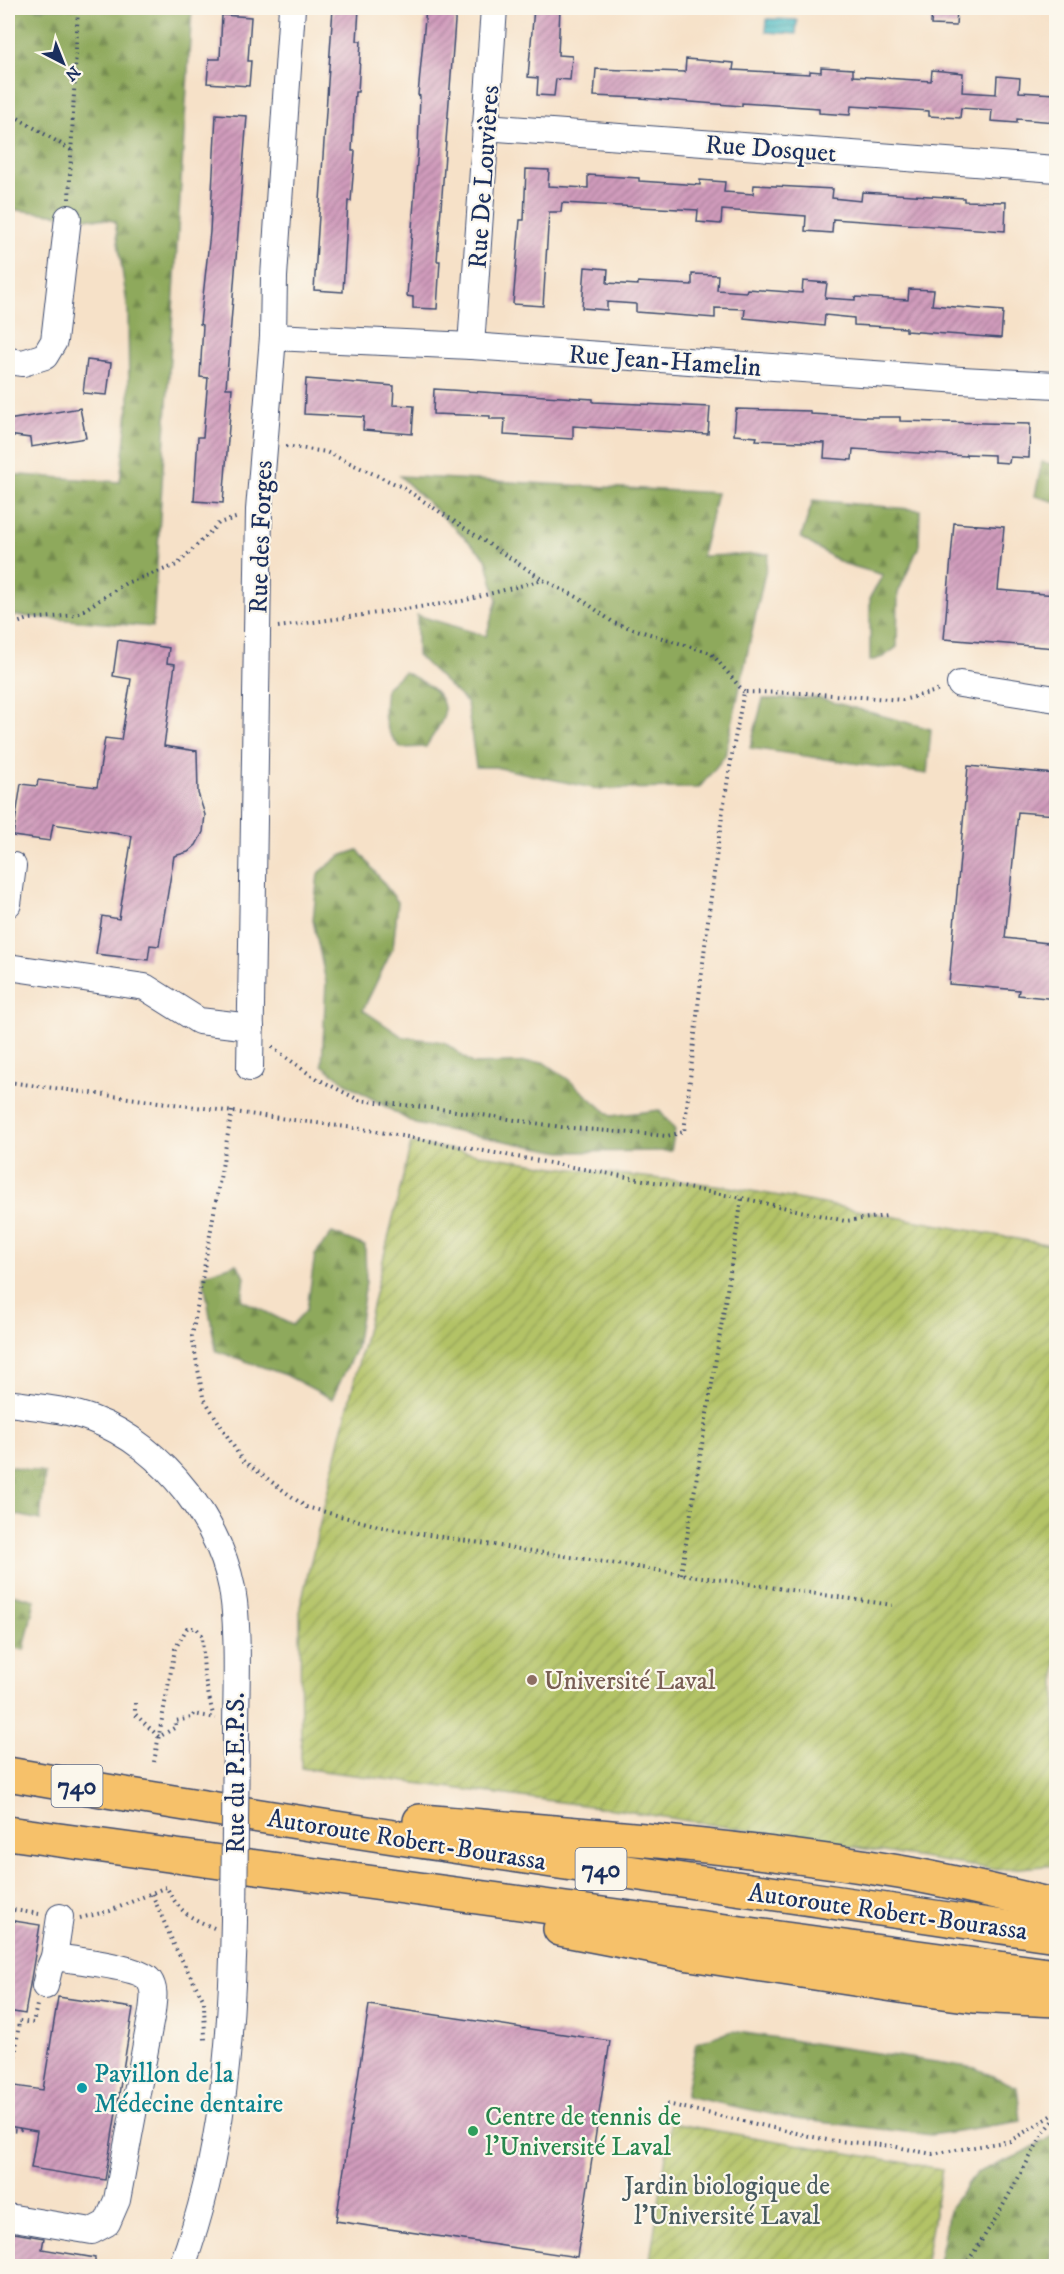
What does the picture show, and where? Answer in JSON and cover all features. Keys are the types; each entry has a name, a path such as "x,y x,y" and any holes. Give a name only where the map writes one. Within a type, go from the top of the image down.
{"highway":[{"name":"Autoroute Robert-Bourassa","path":"8,1774 146,1798 600,1869 1056,1935"},
{"path":"8,1788 678,1843 902,1873 1056,1906"},
{"name":"Autoroute Robert-Bourassa","path":"8,1833 1056,1976"},
{"path":"8,1838 56,1840"},
{"path":"304,1873 497,1917 690,1954 974,1996 1056,2001"}],"street":[{"name":"Rue des Forges","path":"250,1068 259,510 273,337 274,277 292,8"},
{"name":"Rue De Louvières","path":"471,346 494,8"},
{"name":"Rue Dosquet","path":"485,127 1056,169"},
{"path":"8,360 23,363 45,356 54,341 68,218"},
{"name":"Rue Jean-Hamelin","path":"273,337 471,346 1056,385"},
{"path":"960,684 1056,699"},
{"path":"8,904 13,866"},
{"path":"8,967 145,987 199,1021 251,1029"},
{"name":"Rue du P.E.P.S.","path":"8,1403 67,1411 93,1419 117,1430 160,1463 177,1481 210,1526 222,1554 234,1601 236,1734 224,1924 231,2021 219,2122 201,2209 182,2266"},
{"path":"41,1993 54,1957 60,1919"},
{"path":"8,2217 92,2231 107,2223 117,2200 150,2024 154,1992 146,1976 138,1972 54,1957"}],"path":[{"path":"68,218 78,8"},
{"path":"8,112 71,150"},
{"path":"264,442 326,452 402,487 543,580 581,599 614,623 711,653 744,692 805,693 903,700 960,684"},
{"path":"8,626 29,619 76,615 126,583 177,565 219,523 259,510"},
{"path":"257,628 302,625 462,601 543,580"},
{"path":"251,1029 312,1076 359,1100 448,1110 561,1127 667,1136 684,1132 728,771 744,692"},
{"path":"8,1082 369,1130 742,1198 845,1221 887,1216"},
{"path":"232,1112 192,1336 203,1397 242,1460 306,1507 390,1529 892,1605"},
{"path":"681,1574 742,1198"},
{"path":"154,1762 175,1649 187,1628 196,1628 202,1635 204,1674 212,1711"},
{"path":"135,1703 135,1714 159,1737"},
{"path":"159,1737 176,1727 175,1721 192,1718 194,1714 208,1718"},
{"path":"8,1909 60,1919 110,1911 167,1888 176,1904 188,1916 224,1924"},
{"path":"152,1894 204,2001 204,2039 211,2044"},
{"path":"12,2086 19,2021 33,2023 41,1993"},
{"path":"667,2104 827,2140 892,2146 932,2154 1010,2141 1056,2113"},
{"path":"966,2266 1044,2132 1056,2118"},
{"path":"8,2130 18,2132 21,2129"}],"green space":[{"path":"8,8 192,8 153,627 8,615 8,474 120,482 129,400 128,311 115,221 8,209"},
{"path":"1042,462 1056,465 1056,502 1035,496"},
{"path":"400,476 717,493 702,556 769,554 725,756 699,788 597,789 495,767 476,767 467,703 417,655 417,615 486,636 497,600 486,558"},
{"path":"813,500 920,510 919,546 898,593 897,647 883,657 870,661 870,597 883,575 842,563 801,538"},
{"path":"404,672 431,687 444,706 441,722 426,747 401,748 394,741 387,727 384,713 386,688"},
{"path":"818,698 931,729 927,774 750,748 763,699"},
{"path":"358,850 398,902 393,948 363,1010 403,1037 444,1042 473,1064 543,1062 569,1080 611,1116 659,1110 675,1130 671,1151 562,1152 415,1124 349,1085 322,1065 326,982 313,920 318,874 340,856"},
{"path":"411,1143 555,1167 724,1186 1056,1246 1056,1865 997,1870 613,1809 301,1768 300,1607"},
{"path":"332,1233 365,1246 366,1282 356,1348 332,1399 286,1375 216,1351 203,1275 236,1264 245,1276 242,1300 292,1325 307,1309 315,1254"},
{"path":"8,1466 45,1473 40,1520 8,1513"},
{"path":"8,1593 35,1600 24,1650 8,1646"},
{"path":"732,2031 975,2068 1017,2087 1021,2121 931,2135 795,2119 685,2096 696,2043"},
{"name":"Jardin biologique de l'Université Laval","path":"671,2123 942,2169 925,2266 649,2266"},
{"path":"1056,2134 1051,2266 937,2266 950,2207 976,2173 1017,2156"}],"water":[{"path":"767,19 797,20 796,34 766,32"}],"building":[{"path":"333,8 359,8 357,41 361,41 358,92 355,92 352,151 355,151 351,201 348,201 343,292 314,290"},
{"path":"426,8 456,8 437,261 440,261 437,309 413,308 413,297 407,296 418,148 420,96 418,95"},
{"path":"534,8 560,8 558,55 572,56 570,80 556,79 554,96 537,95 538,78 528,77"},
{"path":"932,8 957,8 956,26 931,25"},
{"path":"222,15 251,17 249,86 207,83 209,59 220,59"},
{"path":"686,59 734,63 733,70 810,74 810,71 821,72 821,67 853,69 853,76 931,81 932,70 963,73 962,92 996,94 997,76 1020,78 1019,92 1056,94 1056,122 1017,119 1017,123 991,121 992,110 961,108 960,118 929,116 929,111 851,106 850,115 819,113 819,108 742,103 742,106 594,96 596,69 685,72"},
{"path":"216,114 247,116 226,388 232,388 223,503 194,501 198,437 203,437 208,378 200,377 203,325 200,324 210,232"},
{"path":"526,169 549,170 548,186 588,188 588,175 700,185 700,180 725,182 724,192 753,194 754,185 833,189 832,198 861,201 862,192 964,198 964,201 1006,202 1005,231 833,219 832,233 805,231 806,216 722,210 721,224 697,222 698,210 562,203 561,212 549,212 543,306 513,304 520,220 524,220"},
{"path":"585,267 608,269 607,283 692,285 692,274 718,275 717,290 746,292 747,289 802,293 803,281 827,283 825,298 855,300 855,297 908,300 909,289 934,290 932,305 1003,311 1001,338 854,325 854,318 825,315 824,326 744,318 745,309 715,308 715,318 636,312 636,304 607,302 607,310 582,308"},
{"path":"87,360 111,363 107,395 83,393"},
{"path":"306,379 394,386 393,405 414,406 412,434 363,430 364,417 304,414"},
{"path":"434,389 593,399 593,402 710,407 708,434 573,426 573,439 504,435 505,419 490,419 490,416 433,414"},
{"path":"80,408 86,438 31,447 30,438 8,435 8,420"},
{"path":"736,409 900,417 900,421 1030,424 1029,458 1010,457 1009,463 994,462 994,455 966,454 966,456 853,449 852,460 824,458 825,443 756,440 757,437 734,435"},
{"path":"954,523 1004,527 998,590 1056,595 1056,648 944,639"},
{"path":"118,640 169,648 167,663 175,664 164,746 197,751 198,793 205,815 203,832 196,845 188,852 174,856 159,946 150,945 148,960 96,954 102,916 119,919 132,836 53,824 50,841 13,836 21,784 37,786 38,780 97,787 105,738 121,740 131,679 113,676"},
{"path":"968,766 1056,774 1056,815 1018,812 1005,938 1056,944 1056,999 1018,995 1019,990 949,984"},
{"path":"8,1920 40,1925 25,2014 8,2011"},
{"name":"Pavillon de la Médecine dentaire","path":"58,1997 133,2008 105,2180 31,2168 37,2131 8,2126 8,2085 43,2090"},
{"name":"Centre de tennis de l’Université Laval","path":"369,2005 610,2041 577,2257 336,2221"},
{"path":"8,2232 44,2238 42,2249 95,2258 95,2266 8,2266"}],"place":[{"name":"Université Laval","path":"532,1680"},
{"name":"Pavillon de la Médecine dentaire","path":"82,2088"},
{"name":"Centre de tennis de l’Université Laval","path":"473,2131"}]}
